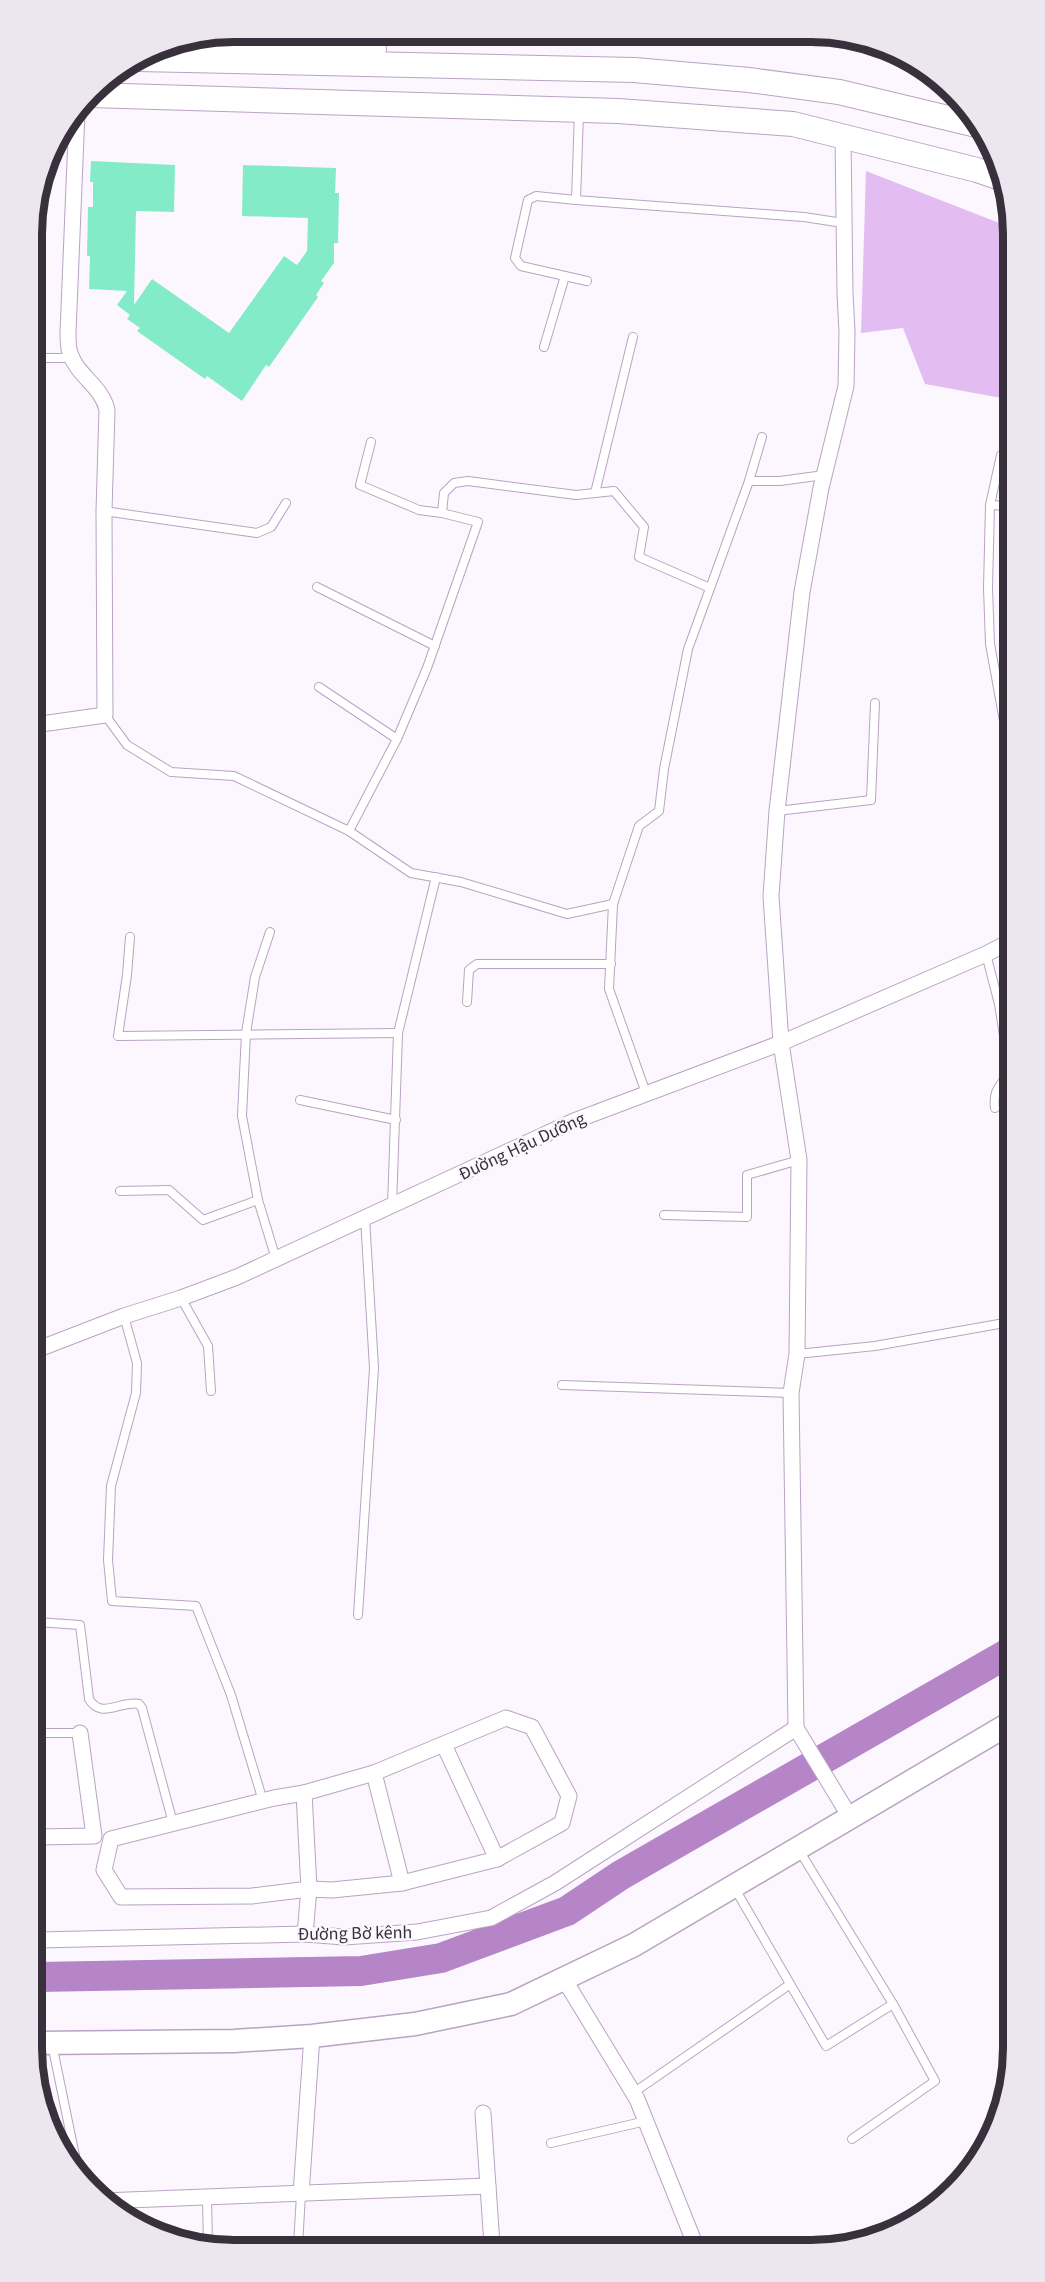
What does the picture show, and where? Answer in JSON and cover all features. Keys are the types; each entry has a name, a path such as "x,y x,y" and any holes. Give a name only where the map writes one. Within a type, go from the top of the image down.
{"main road":[{"path":"208,44 712,62 807,72 951,102"},
{"path":"155,59 634,70 738,79 839,92 967,123"},
{"path":"101,95 618,111 793,124 993,176"}],"street":[{"path":"42,724 105,715 104,511 107,410 105,398 75,364 70,352 68,333 76,125"},
{"path":"843,136 846,386 824,475 802,592 777,811 771,896 781,1043 799,1160 797,1354 791,1393 796,1728 850,1817"},
{"name":"Đường Hậu Dưỡng","path":"42,1348 124,1316 181,1298 276,1259 574,1120 781,1043 1003,945"},
{"path":"506,1718 532,1727 569,1796 562,1823 497,1859 402,1883 332,1890 309,1889 252,1896 121,1897 104,1870 111,1839 263,1801 304,1793 374,1773 506,1718"},
{"path":"45,2043 234,2041 312,2036 415,2024 511,2004 634,1945 1003,1727"},
{"name":"Đường Bờ kênh","path":"42,1940 305,1934 344,1937 417,1932 491,1918 555,1883 796,1728"},
{"path":"42,1837 94,1836 80,1733"},
{"path":"444,1745 497,1859"},
{"path":"374,1773 402,1883"},
{"path":"304,1793 309,1889 305,1934"},
{"path":"564,1979 633,2093 693,2240"},
{"path":"301,2194 312,2036"},
{"path":"483,2113 492,2240"},
{"path":"118,2200 488,2186"}],"lane":[{"path":"576,200 579,111"},
{"path":"587,281 521,266 515,258 528,200 536,196 804,217 843,223"},
{"path":"544,346 565,276"},
{"path":"595,493 633,337"},
{"path":"42,358 72,358"},
{"path":"646,1093 609,989 613,904 639,826 659,811 664,769 688,649 749,481 762,437"},
{"path":"349,831 398,738 435,646 478,522 419,510 360,485 371,442"},
{"path":"1001,455 990,505 988,588 990,644 1003,716"},
{"path":"749,481 780,481 824,475"},
{"path":"442,513 444,493 454,483 468,481 576,495 614,491 645,527 639,557 710,588"},
{"path":"104,511 257,533 271,527 286,503"},
{"path":"990,505 1003,506"},
{"path":"317,587 435,646"},
{"path":"319,687 398,738"},
{"path":"777,811 871,800 875,704"},
{"path":"105,715 127,745 171,772 234,776 349,831 411,873 461,882 567,914 613,904"},
{"path":"392,1206 398,1032 436,878"},
{"path":"270,932 255,978 246,1033 242,1116 258,1200 276,1259"},
{"path":"130,937 118,1036 398,1032"},
{"path":"986,954 1003,1029"},
{"path":"467,1002 469,970 477,964 611,964"},
{"path":"995,1108 994,1092 1003,1080"},
{"path":"300,1100 396,1120"},
{"path":"664,1215 747,1217 747,1175 799,1160"},
{"path":"120,1191 169,1190 203,1220 258,1200"},
{"path":"358,1615 374,1368 365,1218"},
{"path":"181,1298 208,1346 211,1391"},
{"path":"124,1316 137,1363 136,1393 111,1486 108,1560 112,1601 196,1606 231,1695 263,1801"},
{"path":"797,1354 875,1346 1003,1323"},
{"path":"562,1385 791,1393"},
{"path":"42,1622 80,1625 89,1699 93,1706 99,1710 132,1702 139,1704 142,1708 173,1823"},
{"path":"42,1733 80,1733"},
{"path":"798,1848 893,2004 935,2081 852,2139"},
{"path":"733,1886 826,2046 893,2004"},
{"path":"633,2093 789,1985"},
{"path":"45,2043 73,2151"},
{"path":"551,2143 646,2121"},
{"path":"298,2240 301,2194"},
{"path":"207,2197 208,2238"}],"shaded area":[{"path":"866,171 1002,224 1003,398 925,384 903,328 861,333"}],"building":[{"path":"91,161 175,165 174,212 136,211 134,305 152,279 229,333 284,256 297,265 307,251 308,218 242,216 243,165 336,168 335,193 339,193 338,243 334,243 334,263 321,281 324,283 316,295 318,297 269,367 266,365 242,401 207,376 205,379 137,331 140,328 127,319 130,315 117,305 127,291 89,289 88,207 93,207 93,182 90,182"}],"waterway":[{"path":"42,1977 361,1971 441,1958 567,1911 621,1875 1003,1656"}]}
